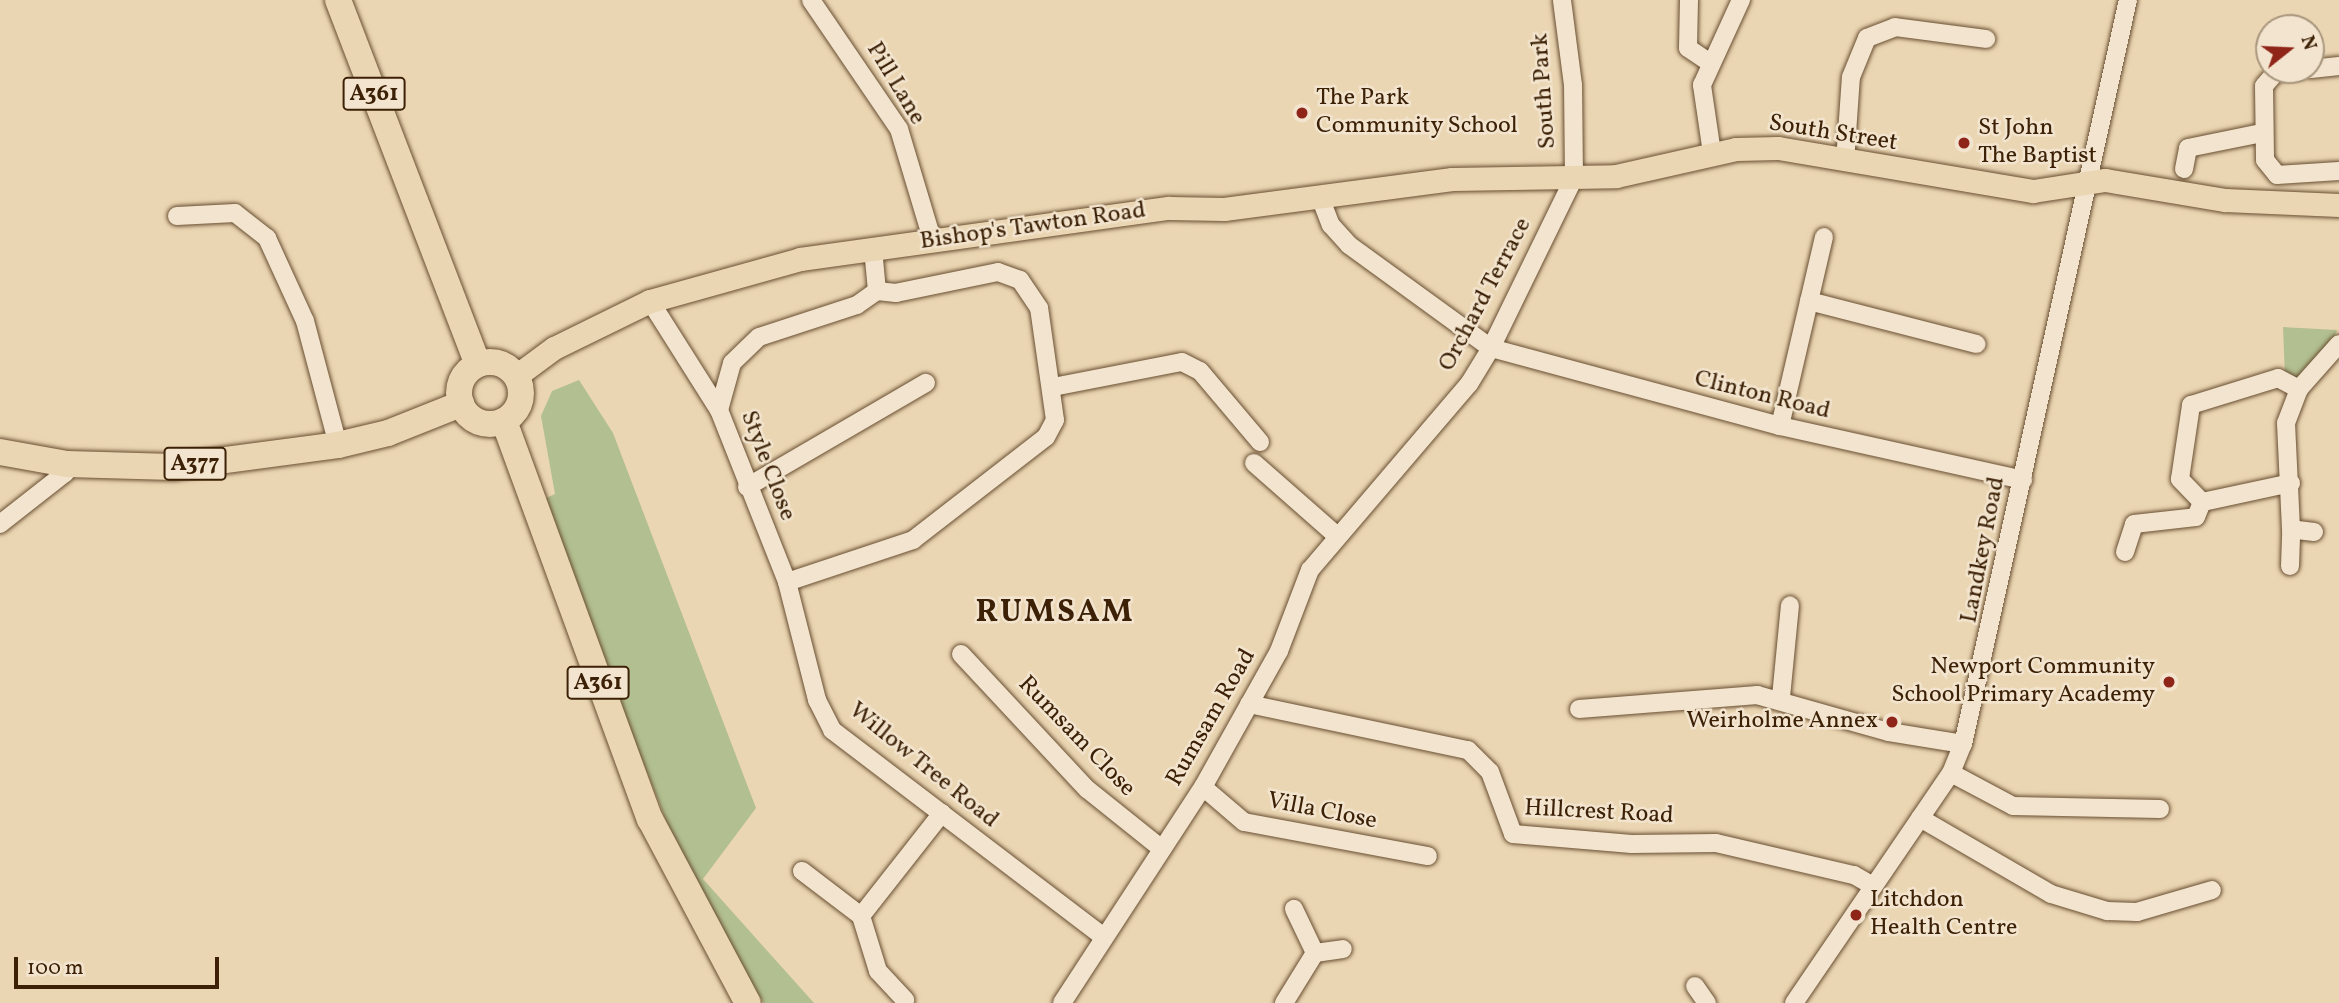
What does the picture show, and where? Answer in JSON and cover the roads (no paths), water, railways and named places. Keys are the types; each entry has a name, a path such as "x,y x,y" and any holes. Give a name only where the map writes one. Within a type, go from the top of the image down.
{"highway":[{"name":"A361","path":"338,0 478,365"},
{"path":"478,365 503,365 516,376 521,396 504,421 474,419 461,404 464,376 478,365"},
{"name":"A377","path":"0,452 67,464 173,467 338,444 388,433 461,404"},
{"name":"A361","path":"504,421 650,819 748,1003"}],"main road":[{"name":"South Street","path":"1574,178 1616,176 1712,153 1778,148 1845,162 2033,191 2084,183 2339,205"},
{"name":"Bishop's Tawton Road","path":"516,376 554,348 650,301 741,271 873,249 1169,208 1320,197 1452,179 1574,178"}],"street":[{"name":"Pill Lane","path":"811,0 899,129 933,242"},
{"name":"South Park","path":"1562,0 1573,85 1574,178"},
{"path":"1689,0 1688,48 1710,63"},
{"path":"1712,153 1702,85 1741,0"},
{"name":"Landkey Road","path":"1794,1003 1871,885 1951,773 1963,744 1998,606 2084,183 2128,0"},
{"path":"1845,162 1851,77 1867,38 1895,27 1986,38"},
{"path":"2266,84 2262,133 2265,160 2277,175 2339,171"},
{"path":"2185,169 2188,148 2262,133"},
{"name":"Orchard Terrace","path":"1404,461 1441,417 1491,348 1574,178"},
{"path":"1320,197 1331,225 1349,245 1491,348"},
{"path":"177,216 235,214 267,238 304,321 338,444"},
{"path":"1780,426 1824,237"},
{"path":"873,249 877,291"},
{"path":"719,411 732,363 758,337 857,305 877,291 896,293 998,272 1013,276 1037,300 1054,387 1056,413 1046,437 928,529 787,582"},
{"name":"Style Close","path":"650,301 719,411 787,582"},
{"path":"1809,301 1977,344"},
{"name":"Clinton Road","path":"1491,348 1780,426 2023,480"},
{"path":"2290,566 2291,483 2286,423 2299,388 2336,356"},
{"path":"1054,387 1182,362 1200,371 1260,442"},
{"path":"2202,502 2180,479 2191,405 2278,378 2299,388"},
{"path":"747,487 926,383"},
{"name":"Rumsam Road","path":"1062,1003 1203,787 1279,651 1310,570 1336,535 1404,461"},
{"path":"1254,463 1336,535"},
{"path":"0,524 65,473 67,464"},
{"path":"2202,502 2291,483"},
{"path":"2125,552 2134,524 2196,517 2202,502"},
{"path":"2291,529 2314,532"},
{"name":"Willow Tree Road","path":"787,582 817,700 832,730 1104,937"},
{"path":"1781,697 1790,605"},
{"name":"Rumsam Close","path":"961,654 1087,789 1162,849"},
{"path":"1580,709 1727,694 1781,697 1856,724 1963,744"},
{"name":"Hillcrest Road","path":"1250,704 1468,750 1490,772 1513,834 1632,844 1716,843 1854,875 1871,885"},
{"path":"1951,773 2013,806 2110,813 2160,809"},
{"name":"Villa Close","path":"1203,787 1244,822 1405,843 1428,856"},
{"path":"865,911 942,813"},
{"path":"1920,818 2051,894 2106,911 2137,912 2211,890"},
{"path":"802,871 865,911 878,971 905,1000"},
{"path":"1294,909 1315,953"},
{"path":"1315,953 1343,949"},
{"path":"1284,1003 1315,953"},
{"path":"1695,986 1707,1003"}],"place":[{"name":"The Park Community School","path":"1302,113"},
{"name":"St John The Baptist","path":"1964,143"},
{"name":"Newport Community School Primary Academy","path":"2169,682"},
{"name":"Weirholme Annex","path":"1892,722"},
{"name":"Litchdon Health Centre","path":"1856,915"}],"district":[{"name":"RUMSAM","path":"1055,613"}]}
